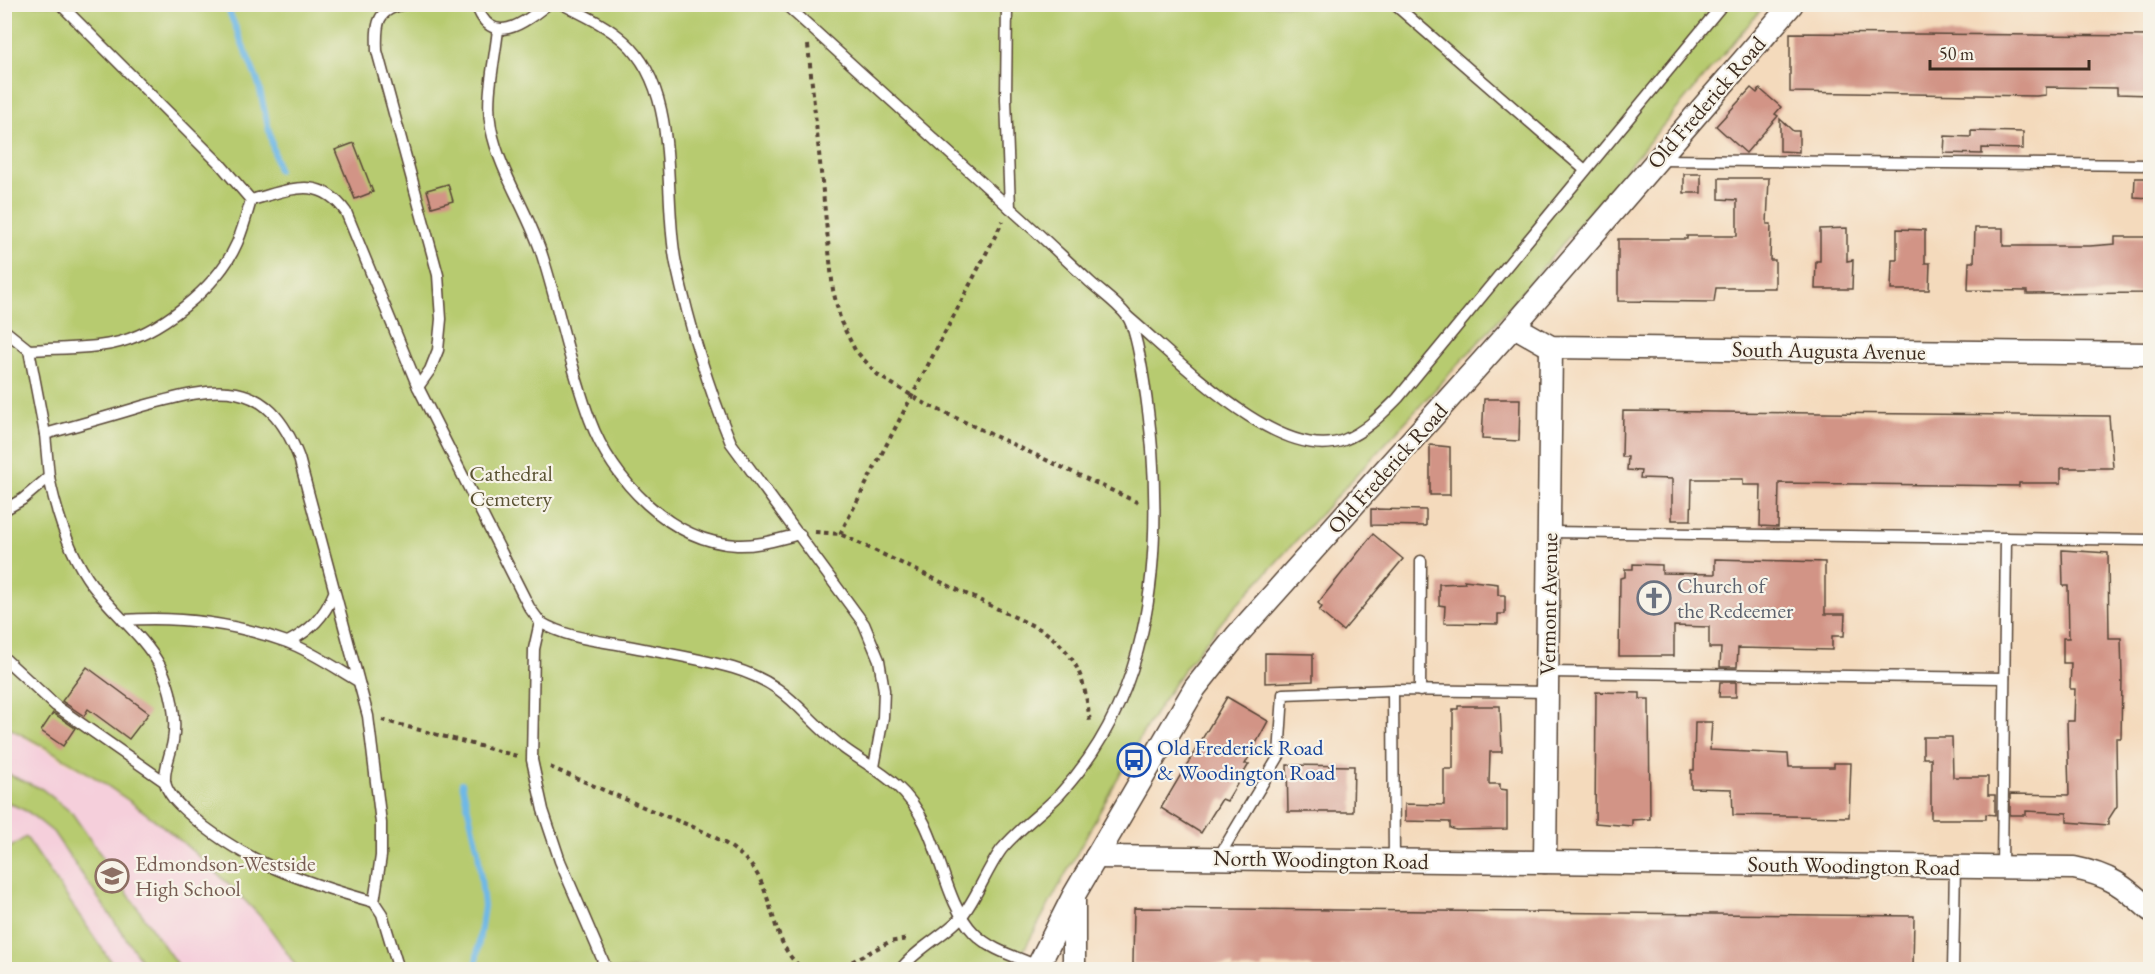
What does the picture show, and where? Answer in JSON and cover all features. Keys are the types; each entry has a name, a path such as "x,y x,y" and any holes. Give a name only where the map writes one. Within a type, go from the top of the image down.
{"street":[{"name":"Old Frederick Road","path":"1037,968 1074,895 1195,688 1237,635 1514,326 1792,4"},
{"name":"South Augusta Avenue","path":"1514,326 1551,347 2151,354"},
{"name":"Vermont Avenue","path":"1545,862 1551,347"},
{"name":"North Woodington Road","path":"1096,857 1545,862"},
{"name":"South Woodington Road","path":"1545,862 2074,868 2098,873 2120,882 2151,910"},
{"path":"1074,895 1074,969"}],"lane":[{"path":"60,4 220,164 251,200"},
{"path":"406,4 388,8 380,17 377,51 438,275 441,319 438,350 430,370 418,387"},
{"path":"476,4 488,25 498,29 524,24 548,4"},
{"path":"562,4 598,22 626,42 643,63 654,85 664,129 676,262 719,414 731,443 864,624 879,660 884,690 884,717 874,767"},
{"path":"785,4 1128,317 1234,406 1263,427 1294,440 1320,444 1342,440 1368,428 1398,398 1723,4"},
{"path":"1008,4 1006,99 1010,208"},
{"path":"1395,4 1585,170"},
{"path":"498,29 490,105 491,127 501,161 525,208 543,257 590,421 613,462 664,519 712,542 738,545 762,543 800,534"},
{"path":"1655,160 2151,165"},
{"path":"251,200 299,187 320,188 335,197 346,212 418,387 529,607 540,622 555,631 576,637 694,658 764,679 792,698 844,749 874,767 914,803 928,829 961,917 975,934 992,946 1037,968"},
{"path":"29,350 112,344 166,321 208,285 224,266 237,244 251,200"},
{"path":"900,969 921,948 961,917 1000,851 1023,824 1059,794 1093,748 1115,712 1134,663 1149,608 1155,552 1155,509 1149,411 1128,317"},
{"path":"4,330 29,350 45,434 49,477 55,506 75,557 93,586 145,642 161,668 170,693 174,740 165,782"},
{"path":"45,434 209,390 247,396 279,417 299,458 356,680 368,716 381,823 381,856 374,902 381,914 399,969"},
{"path":"4,510 23,499 49,477"},
{"path":"1549,532 2151,540"},
{"path":"2002,867 2006,538"},
{"path":"1420,691 1421,561"},
{"path":"288,642 307,632 326,612 334,592"},
{"path":"123,620 190,619 230,626 288,642 356,680"},
{"path":"540,622 534,649 532,760 543,810 560,861 607,969"},
{"path":"4,658 56,705 165,782 181,807 208,832 237,850 304,882 374,902"},
{"path":"1218,858 1279,756 1283,694 1420,691 1547,682 2004,678"},
{"path":"1393,690 1394,860"},
{"path":"1953,969 1955,866"}],"path":[{"path":"813,31 808,44 833,290 841,322 855,350 879,376 912,395 1116,495 1155,509"},
{"path":"840,534 1010,208"},
{"path":"800,534 818,531 840,534 1042,630 1062,644 1078,666 1089,713 1093,748"},
{"path":"368,716 532,760 672,819 733,849 749,863 769,898 779,933 790,955 805,969"},
{"path":"836,969 889,942 911,939 921,948"}],"shaded area":[{"name":"Edmondson-Westside High School","path":"4,726 100,782 179,837 260,915 298,969 5,969"}],"green space":[{"name":"Cathedral Cemetery","path":"4,5 1765,5 1488,332 1224,619 1181,673 1144,731 1013,970 298,969 258,914 171,833 74,764 5,726"},
{"path":"5,773 42,789 72,813 180,969 147,969 53,832 28,812 5,801"},
{"path":"26,837 116,969 5,969 5,851"}],"building":[{"path":"1790,33 2151,36 2151,95 2117,94 2117,88 2046,87 2046,95 2036,96 1790,92"},
{"path":"1751,88 1757,93 1760,89 1781,107 1775,114 1778,116 1746,153 1716,126"},
{"path":"1780,119 1793,131 1799,131 1799,152 1780,151"},
{"path":"1971,131 2023,132 2023,149 1982,148 1982,154 1944,153 1945,136 1971,137"},
{"path":"354,143 373,192 355,199 335,150"},
{"path":"1684,174 1701,174 1701,193 1684,193"},
{"path":"1719,178 1769,178 1767,224 1771,224 1770,260 1775,260 1775,288 1716,288 1714,302 1618,301 1618,239 1737,236 1737,200 1719,199"},
{"path":"2135,178 2151,178 2151,198 2134,197"},
{"path":"448,184 453,201 432,207 427,190"},
{"path":"1847,228 1847,261 1853,260 1852,289 1815,289 1816,261 1820,261 1820,229"},
{"path":"1975,228 2003,228 2003,246 2090,246 2115,244 2115,237 2151,237 2151,293 2027,294 2027,291 1968,290 1969,262 1974,262"},
{"path":"1897,229 1925,230 1925,263 1930,263 1929,290 1891,290 1892,260 1897,260"},
{"path":"1484,399 1520,399 1519,441 1482,439"},
{"path":"1623,411 2109,416 2113,468 2061,468 2061,483 2019,483 2019,486 1779,483 1778,527 1760,526 1761,485 1743,485 1743,479 1692,479 1691,520 1672,520 1672,479 1640,478 1641,471 1627,470 1628,457 1622,457"},
{"path":"1430,445 1450,447 1450,495 1430,495"},
{"path":"1371,509 1426,510 1426,526 1371,525"},
{"path":"1373,534 1403,559 1343,631 1319,611 1322,607 1318,603"},
{"path":"2062,550 2108,553 2109,638 2121,638 2122,677 2121,738 2116,738 2117,806 2108,820 2108,825 2067,822 2067,813 2026,811 2026,815 2010,815 2010,794 2069,795 2067,721 2074,721 2075,689 2070,689 2071,663 2063,663 2063,638 2069,638 2068,586 2063,586"},
{"path":"1715,559 1825,562 1825,614 1845,614 1844,636 1832,636 1832,650 1738,648 1737,667 1720,667 1721,648 1709,648 1709,627 1674,626 1674,656 1619,656 1620,578 1625,577 1625,569 1633,569 1633,564 1662,565 1662,573 1715,574"},
{"path":"1464,580 1498,584 1498,595 1505,595 1505,614 1498,614 1498,624 1444,623 1445,606 1439,605 1439,584 1465,583"},
{"path":"1265,653 1313,654 1313,681 1265,683"},
{"path":"87,667 149,713 129,739 88,709 84,716 62,701"},
{"path":"1720,682 1736,682 1736,697 1719,697"},
{"path":"1596,692 1640,693 1640,699 1649,699 1650,819 1632,820 1632,826 1595,823"},
{"path":"1227,697 1268,721 1245,764 1249,764 1227,801 1222,799 1201,833 1161,808"},
{"path":"1458,706 1500,706 1502,752 1490,752 1489,784 1500,784 1500,789 1507,790 1507,829 1456,830 1450,828 1450,822 1405,821 1405,804 1444,805 1444,769 1453,769 1453,709 1458,709"},
{"path":"53,713 75,728 63,746 41,731"},
{"path":"1695,722 1712,722 1710,750 1788,754 1789,767 1834,767 1834,763 1851,763 1849,817 1733,815 1732,789 1691,788 1691,770 1694,770"},
{"path":"1923,737 1952,737 1953,777 1988,777 1988,795 1995,795 1995,815 1986,814 1986,819 1931,819 1931,758 1923,758"},
{"path":"1287,765 1354,766 1353,812 1288,812"},
{"path":"1134,908 1914,916 1913,969 1465,969 1466,967 1416,967 1416,969 1388,969 1388,966 1341,966 1341,969 1312,969 1312,966 1263,965 1263,969 1233,969 1233,965 1187,964 1187,969 1158,968 1158,964 1133,964"}],"waterway":[{"path":"226,4 258,82 278,170"},
{"path":"462,783 478,851 484,906 475,970"}],"place":[{"name":"Church of the Redeemer","path":"1654,598"},
{"name":"Old Frederick Road & Woodington Road","path":"1134,760"},
{"name":"Edmondson-Westside High School","path":"112,876"}]}
